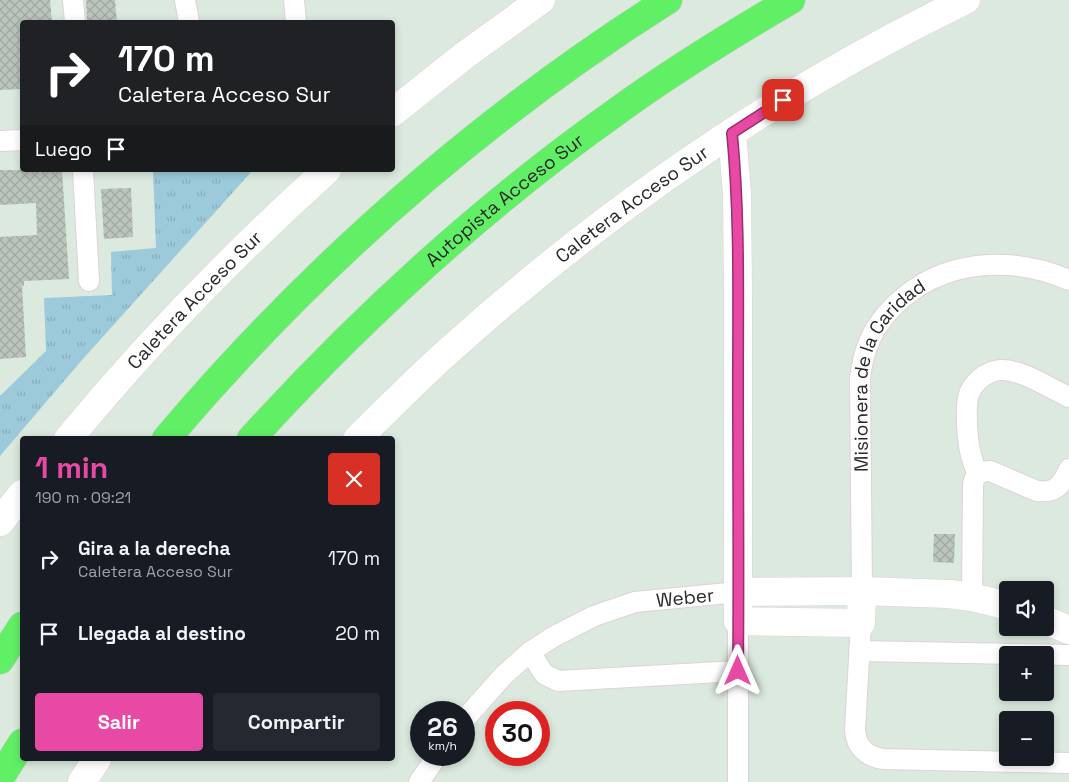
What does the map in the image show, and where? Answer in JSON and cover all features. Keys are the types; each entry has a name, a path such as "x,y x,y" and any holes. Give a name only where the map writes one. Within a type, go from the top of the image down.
{"highway":[{"path":"169,436 243,353 300,294 416,187 535,92 668,0"},
{"name":"Autopista Acceso Sur","path":"254,436 330,354 438,253 495,204 631,101 741,29 791,0"},
{"path":"0,660 20,629"},
{"path":"0,778 20,746"}],"main road":[{"path":"395,111 541,0"},
{"name":"Caletera Acceso Sur","path":"360,436 452,347 503,302 556,259 665,178 795,93 862,54 966,0"},
{"path":"732,133 735,164 738,293 738,621"},
{"name":"Caletera Acceso Sur","path":"71,436 132,365 185,308 239,253 325,172"},
{"path":"0,522 20,497"},
{"name":"Weber","path":"738,592 862,591 949,594 999,604"},
{"name":"Misionera de la Caridad","path":"860,623 862,591"},
{"name":"Weber","path":"738,621 860,623"},
{"path":"1054,624 1069,630"},
{"path":"82,782 96,761"}],"street":[{"path":"73,0 75,20"},
{"path":"185,0 189,20"},
{"path":"294,0 296,20"},
{"path":"0,141 20,140"},
{"path":"83,172 89,281"},
{"name":"Misionera de la Caridad","path":"862,591 860,379 865,350 870,336 889,310 914,288 945,273 961,268 1018,266 1039,270 1069,280"},
{"path":"978,474 970,453 967,415 968,398 978,380 993,372 1002,370 1012,371 1069,397"},
{"path":"972,597 973,482 975,477 984,471 990,471 1037,492 1044,492 1052,491 1058,487 1069,469"},
{"name":"Weber","path":"475,708 504,675 530,652 553,637 594,616 635,602 738,592"},
{"path":"738,621 738,782"},
{"path":"860,623 855,737 862,750 868,755 883,759 1069,763"},
{"path":"859,651 1069,655"},
{"path":"530,652 544,674 558,681 738,671"},
{"path":"419,782 430,766"}],"green space":[{"path":"153,172 251,172 82,360 0,456 0,395 46,351 44,298 112,295 111,252 156,248"}],"building":[{"path":"0,0 50,0 52,20 20,20 20,89 0,90"},
{"path":"86,0 115,0 117,20 87,20"},
{"path":"0,170 62,172 69,279 24,281 24,286 22,286 26,357 0,359 0,237 37,235 36,203 0,205"},
{"path":"131,188 133,237 104,239 101,189"},
{"path":"934,534 955,534 954,563 933,562"}],"route":[{"path":"738,671 738,293 735,164 732,133 783,100"}]}
